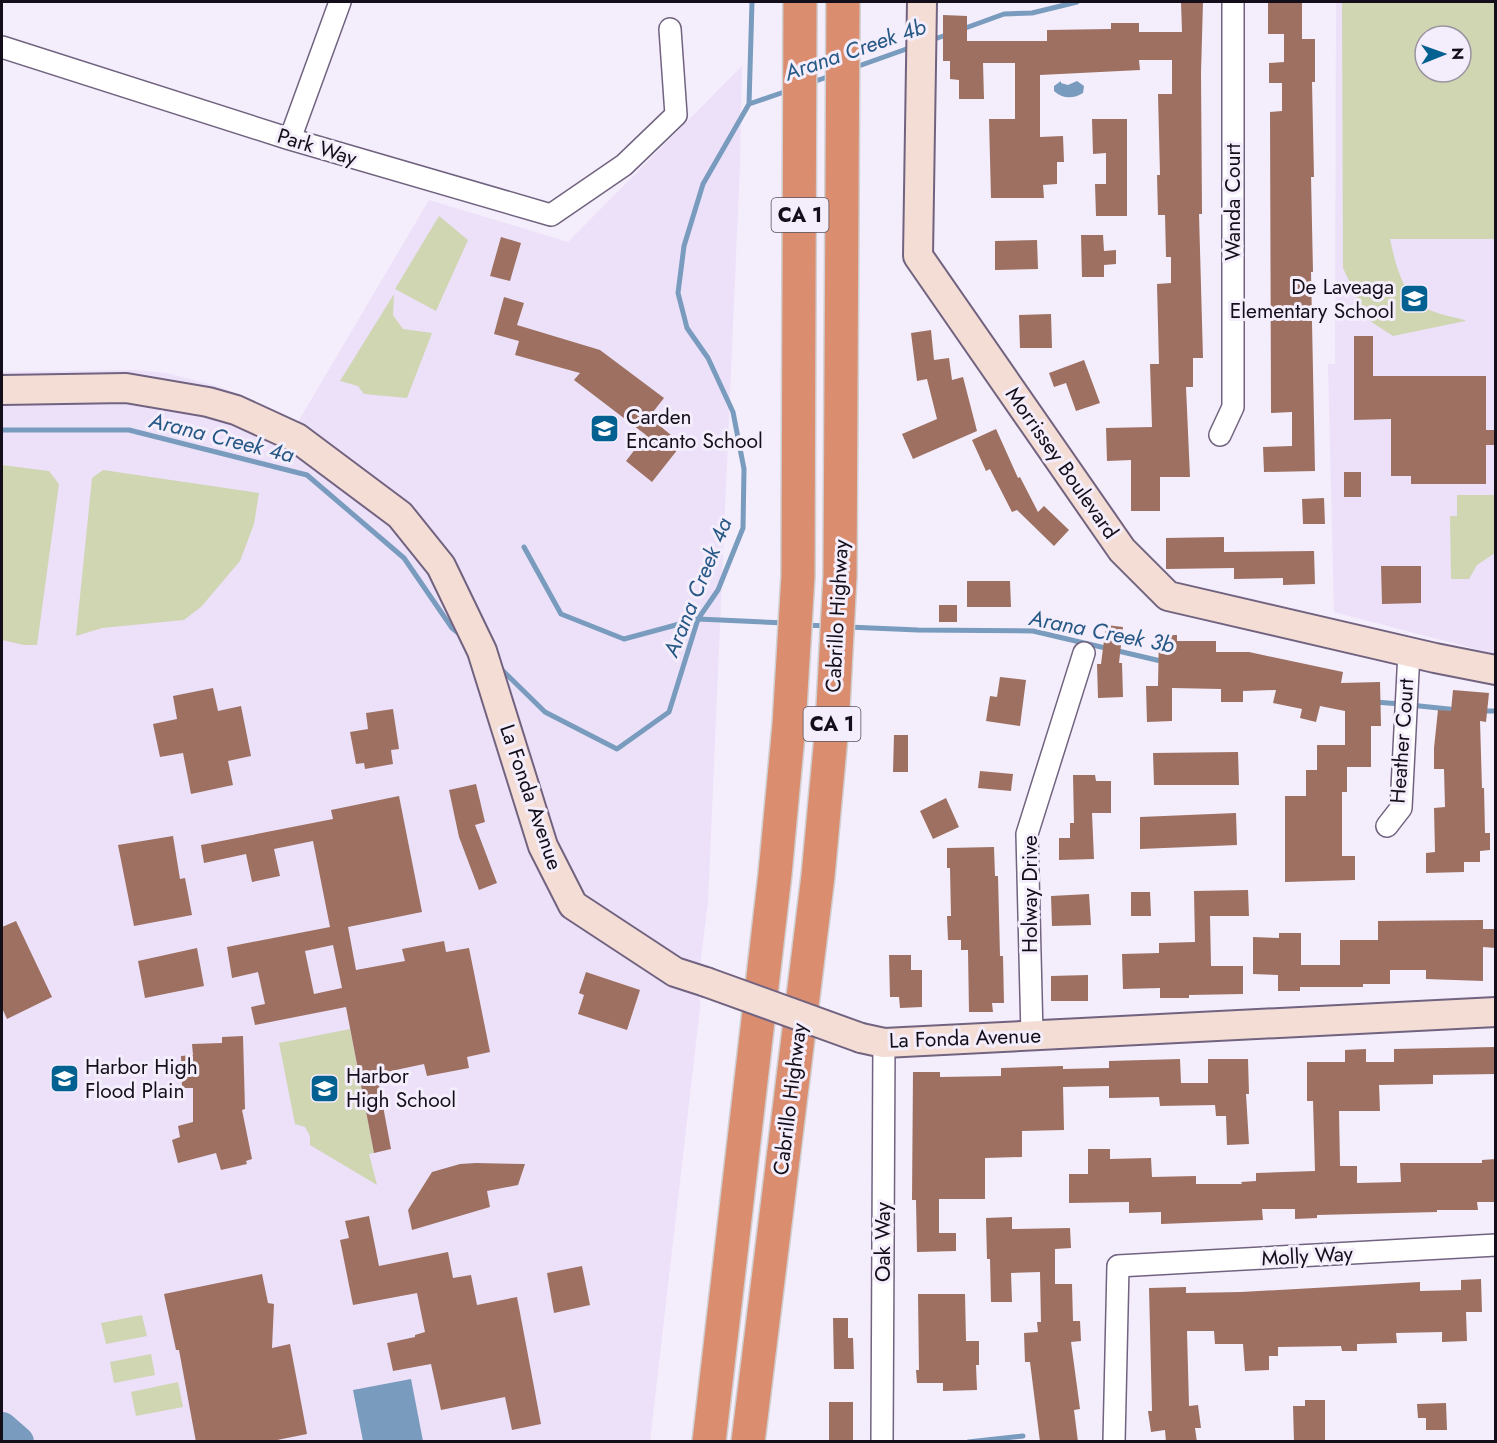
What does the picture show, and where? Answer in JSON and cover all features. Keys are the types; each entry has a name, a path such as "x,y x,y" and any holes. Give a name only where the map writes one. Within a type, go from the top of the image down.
{"highway":[{"name":"Cabrillo Highway","path":"709,1442 778,853 795,650 799,501 800,2"},
{"name":"Cabrillo Highway","path":"748,1442 818,876 837,651 842,501 843,2"}],"street":[{"path":"290,138 340,2"},
{"name":"Morrissey Boulevard","path":"922,2 918,256 1122,550 1168,596 1496,670"},
{"name":"Wanda Court","path":"1220,435 1233,407 1233,2"},
{"name":"Park Way","path":"2,47 290,138 550,215 624,165 676,115 669,29"},
{"name":"La Fonda Avenue","path":"2,390 126,388 208,402 236,410 297,438 400,515 441,566 482,651 543,846 573,905 675,972 872,1040 1032,1035 1496,1012"},
{"name":"Heather Court","path":"1387,826 1401,808 1409,652"},
{"name":"Holway Drive","path":"1032,1035 1028,834 1084,653"},
{"name":"Oak Way","path":"872,1040 882,1442"},
{"name":"Molly Way","path":"1114,1442 1118,1266 1496,1245"}],"shaded area":[{"name":"De Laveaga Elementary School","path":"1336,2 1495,2 1495,654 1334,612 1328,364 1335,364"},
{"path":"742,66 740,163 708,902 700,965 700,1008 650,1441 2,1441 2,372 134,370 166,373 220,387 267,406 298,422 429,200 568,242"}],"green space":[{"path":"1342,2 1495,2 1495,239 1390,239 1402,281 1414,298 1422,306 1432,311 1465,321 1393,336 1367,319 1343,268"},
{"path":"439,216 468,240 436,311 395,289"},
{"path":"394,294 393,315 403,329 432,333 407,398 364,394 358,386 340,381"},
{"path":"2,465 49,471 59,484 37,645 24,645 2,640"},
{"path":"103,470 259,493 254,524 240,561 201,607 184,620 102,628 76,636 92,478"},
{"path":"1457,495 1495,495 1495,553 1477,565 1469,579 1451,579 1450,516 1457,516"},
{"path":"350,1029 374,1153 369,1154 377,1185 310,1145 310,1136 305,1127 295,1124 279,1043"},
{"path":"142,1315 147,1336 106,1344 101,1323"},
{"path":"151,1354 155,1375 114,1383 110,1362"},
{"path":"178,1382 183,1407 136,1416 131,1392"}],"water":[{"path":"1061,81 1068,85 1077,81 1084,86 1083,93 1072,97 1061,96 1054,91 1054,86"},
{"path":"411,1379 423,1441 363,1441 353,1390"}],"building":[{"path":"1181,2 1203,2 1202,214 1199,214 1203,358 1193,358 1193,387 1186,387 1190,477 1160,477 1160,511 1131,511 1131,460 1107,461 1106,428 1152,427 1150,364 1159,364 1157,284 1171,283 1171,257 1166,257 1165,215 1158,215 1157,175 1160,175 1158,94 1172,94 1172,60 1139,60 1140,70 1040,75 1040,137 1063,136 1064,162 1057,162 1057,184 1043,185 1044,198 991,198 989,119 1015,119 1015,63 983,63 984,99 959,99 959,80 950,79 950,61 943,61 943,15 967,16 967,41 1047,41 1047,30 1111,29 1111,23 1139,23 1139,32 1182,32"},
{"path":"1268,2 1302,2 1302,39 1315,39 1315,82 1312,82 1314,177 1311,177 1313,272 1311,272 1315,471 1264,472 1263,447 1292,446 1292,412 1271,413 1270,112 1282,111 1282,83 1269,83 1269,63 1284,62 1284,34 1268,34"},
{"path":"1092,119 1127,119 1127,216 1096,216 1095,184 1106,184 1106,153 1093,154"},
{"path":"1081,235 1103,235 1104,251 1116,250 1116,264 1104,265 1104,277 1082,277"},
{"path":"501,237 521,243 510,281 490,276"},
{"path":"1037,240 1038,269 995,270 995,241"},
{"path":"504,297 524,303 517,325 600,350 664,398 649,417 682,444 652,482 626,461 646,435 574,380 580,373 515,355 519,341 494,334"},
{"path":"1051,314 1052,348 1020,348 1019,315"},
{"path":"931,330 934,360 949,358 952,380 963,377 977,431 913,459 902,434 937,419 927,379 917,381 911,333"},
{"path":"1354,336 1373,336 1373,376 1486,376 1486,430 1496,430 1496,445 1486,445 1486,484 1411,484 1411,476 1391,476 1391,419 1354,420"},
{"path":"1084,360 1100,403 1076,411 1066,383 1054,387 1049,373"},
{"path":"996,429 1018,478 1020,477 1038,512 1044,506 1069,530 1054,546 1017,510 1012,512 990,469 986,471 972,440"},
{"path":"1344,472 1361,472 1361,497 1344,497"},
{"path":"1324,498 1325,524 1303,524 1302,499"},
{"path":"1224,537 1224,552 1314,551 1315,584 1283,585 1283,578 1234,579 1234,568 1166,569 1166,538"},
{"path":"1381,566 1421,566 1421,603 1382,604"},
{"path":"967,581 1010,581 1011,607 967,607"},
{"path":"939,605 957,605 957,622 939,622"},
{"path":"1106,625 1123,627 1119,663 1122,663 1123,697 1098,698 1097,664 1101,664"},
{"path":"1159,635 1177,635 1177,641 1216,641 1216,652 1249,652 1343,672 1341,683 1380,682 1381,726 1371,726 1371,767 1347,767 1347,792 1342,792 1342,856 1355,856 1355,880 1285,882 1285,796 1306,796 1306,770 1317,770 1317,745 1345,745 1345,711 1320,706 1316,722 1300,718 1302,709 1273,703 1276,690 1243,691 1243,702 1221,702 1221,689 1172,688 1172,721 1147,722 1146,686 1158,686"},
{"path":"1000,677 1026,680 1020,726 986,721 990,696 997,697"},
{"path":"213,688 218,711 241,706 251,756 228,761 233,785 191,794 183,753 160,757 153,724 177,719 173,696"},
{"path":"1453,690 1489,693 1486,722 1480,721 1485,833 1490,833 1490,850 1480,851 1480,862 1464,862 1464,872 1426,873 1426,853 1435,852 1434,808 1445,807 1444,769 1434,769 1438,710 1451,711"},
{"path":"393,709 399,749 391,750 393,764 365,769 364,763 356,764 350,732 368,729 366,713"},
{"path":"894,735 908,735 908,772 893,772"},
{"path":"1238,752 1239,785 1154,785 1153,753"},
{"path":"980,771 1013,774 1011,791 978,788"},
{"path":"1073,775 1095,775 1096,781 1111,781 1111,813 1092,813 1094,859 1059,860 1059,838 1070,838 1070,823 1074,823"},
{"path":"476,784 485,822 475,825 497,883 479,890 459,837 449,790"},
{"path":"399,796 422,912 348,927 356,970 405,961 402,949 444,941 446,952 469,948 490,1052 467,1057 469,1068 427,1076 424,1064 377,1074 391,1149 374,1153 346,1007 255,1025 251,1007 265,1004 258,972 232,978 227,947 330,927 313,841 274,849 280,876 252,882 246,854 204,863 201,845 333,819 331,810","holes":["333,945 342,988 314,994 305,951"]},
{"path":"946,798 959,827 933,839 920,811"},
{"path":"1236,813 1237,845 1140,849 1140,817"},
{"path":"173,836 180,879 185,878 192,915 134,926 118,845"},
{"path":"994,847 995,876 998,876 1004,1003 992,1003 993,1012 969,1012 968,950 961,950 961,940 948,940 947,916 951,916 950,868 947,868 947,848"},
{"path":"1248,890 1249,916 1210,916 1211,966 1243,966 1243,994 1160,998 1160,988 1123,989 1122,954 1159,953 1159,943 1195,942 1194,891"},
{"path":"1131,892 1150,892 1151,916 1131,916"},
{"path":"1089,894 1091,925 1052,926 1051,896"},
{"path":"1483,920 1483,929 1496,929 1496,948 1483,947 1483,981 1426,979 1426,970 1390,970 1390,984 1363,984 1363,987 1300,987 1300,991 1278,991 1278,975 1253,974 1253,937 1279,938 1279,933 1301,933 1301,965 1340,965 1340,940 1378,940 1378,921"},
{"path":"16,921 52,997 7,1019 2,1008 2,927"},
{"path":"197,948 204,986 145,998 138,961"},
{"path":"889,955 911,955 911,970 922,970 922,1007 900,1008 899,997 890,997"},
{"path":"586,972 640,990 627,1030 578,1014 584,995 579,993"},
{"path":"1088,975 1088,1001 1051,1001 1051,976"},
{"path":"243,1036 245,1109 242,1110 252,1159 246,1161 247,1164 221,1170 216,1153 178,1163 172,1140 180,1137 178,1126 193,1122 193,1088 182,1088 181,1056 193,1055 192,1044 222,1043 222,1037"},
{"path":"1496,1047 1496,1074 1433,1075 1433,1084 1379,1085 1380,1111 1339,1111 1340,1166 1357,1166 1357,1183 1401,1182 1400,1163 1482,1163 1482,1160 1496,1159 1496,1202 1477,1202 1478,1210 1317,1215 1317,1218 1295,1219 1295,1209 1262,1209 1263,1220 1161,1224 1161,1212 1129,1213 1129,1202 1069,1203 1069,1174 1088,1174 1088,1149 1110,1149 1110,1159 1151,1158 1152,1177 1196,1176 1196,1184 1242,1184 1241,1182 1256,1181 1256,1173 1315,1171 1313,1101 1307,1101 1307,1062 1345,1062 1345,1050 1366,1049 1366,1062 1394,1062 1394,1049"},
{"path":"1180,1059 1181,1083 1208,1083 1208,1059 1248,1059 1249,1094 1246,1094 1249,1144 1227,1145 1226,1116 1216,1116 1215,1105 1160,1106 1159,1097 1109,1098 1109,1086 1063,1087 1064,1130 1022,1131 1022,1157 985,1158 985,1199 939,1199 939,1233 956,1233 956,1251 917,1252 916,1200 912,1200 913,1072 940,1072 940,1077 1001,1076 1001,1068 1063,1066 1063,1069 1109,1068 1109,1061"},
{"path":"460,1164 525,1164 518,1185 487,1191 490,1207 412,1230 408,1210 432,1172"},
{"path":"369,1216 379,1266 448,1252 453,1278 471,1275 477,1305 517,1297 541,1424 512,1430 505,1397 441,1410 431,1364 393,1371 387,1343 415,1337 425,1332 417,1293 353,1305 340,1240 349,1238 345,1221"},
{"path":"1012,1217 1012,1229 1070,1228 1071,1248 1055,1249 1055,1284 1072,1284 1073,1321 1080,1321 1081,1341 1071,1342 1080,1409 1074,1410 1078,1442 1040,1442 1030,1362 1025,1362 1024,1333 1038,1332 1037,1322 1041,1322 1040,1272 1011,1273 1012,1302 991,1302 986,1218"},
{"path":"582,1266 590,1305 554,1313 547,1273"},
{"path":"262,1274 268,1303 274,1304 272,1348 290,1344 307,1434 267,1442 196,1442 179,1350 176,1350 164,1294"},
{"path":"1481,1279 1482,1312 1466,1312 1467,1341 1442,1342 1442,1332 1396,1333 1397,1343 1357,1344 1357,1351 1342,1351 1341,1346 1278,1347 1278,1356 1269,1356 1269,1370 1245,1371 1243,1344 1215,1344 1214,1331 1187,1331 1189,1406 1198,1405 1201,1428 1195,1428 1197,1442 1166,1442 1165,1430 1151,1432 1148,1411 1152,1411 1149,1288 1186,1287 1186,1293 1241,1292 1420,1282 1420,1291 1461,1290 1461,1280"},
{"path":"918,1294 965,1294 966,1341 979,1341 979,1365 976,1365 977,1390 943,1391 943,1383 917,1383 916,1370 919,1370"},
{"path":"833,1318 848,1318 848,1338 853,1338 854,1369 834,1369"},
{"path":"1305,1400 1325,1400 1325,1442 1294,1442 1293,1406 1305,1406"},
{"path":"829,1402 853,1402 853,1442 829,1442"},
{"path":"1446,1403 1447,1430 1426,1430 1426,1418 1418,1418 1417,1404"}],"waterway":[{"path":"749,104 752,2"},
{"name":"Arana Creek 4b","path":"960,30 1004,14 1032,13 1077,2"},
{"name":"Arana Creek 4b","path":"929,41 949,34"},
{"name":"Arana Creek 4b","path":"853,68 912,47"},
{"name":"Arana Creek 4b","path":"810,83 833,75"},
{"name":"Arana Creek 4b","path":"749,104 787,91"},
{"name":"Arana Creek 4a","path":"499,667 545,712 617,749 669,712 698,619 718,590 743,528 744,469 733,412 708,358 687,328 678,293 684,246 703,184 749,104"},
{"name":"Arana Creek 4a","path":"2,430 129,430 307,475 404,558 452,628 462,636"},
{"path":"524,547 561,614 624,639 698,619 785,623"},
{"name":"Arana Creek 3b","path":"806,625 827,626"},
{"name":"Arana Creek 3b","path":"848,627 1033,631 1165,662"},
{"name":"Arana Creek 3b","path":"1375,702 1401,704"},
{"name":"Arana Creek 3b","path":"1410,705 1458,710"},
{"name":"Arana Creek 3b","path":"1482,711 1496,711"},
{"path":"2,1428 18,1442"},
{"path":"968,1442 1023,1436"}],"place":[{"name":"De Laveaga Elementary School","path":"1415,299"},
{"name":"Carden Encanto School","path":"605,429"},
{"name":"Harbor High Flood Plain","path":"64,1079"},
{"name":"Harbor High School","path":"325,1088"}]}
